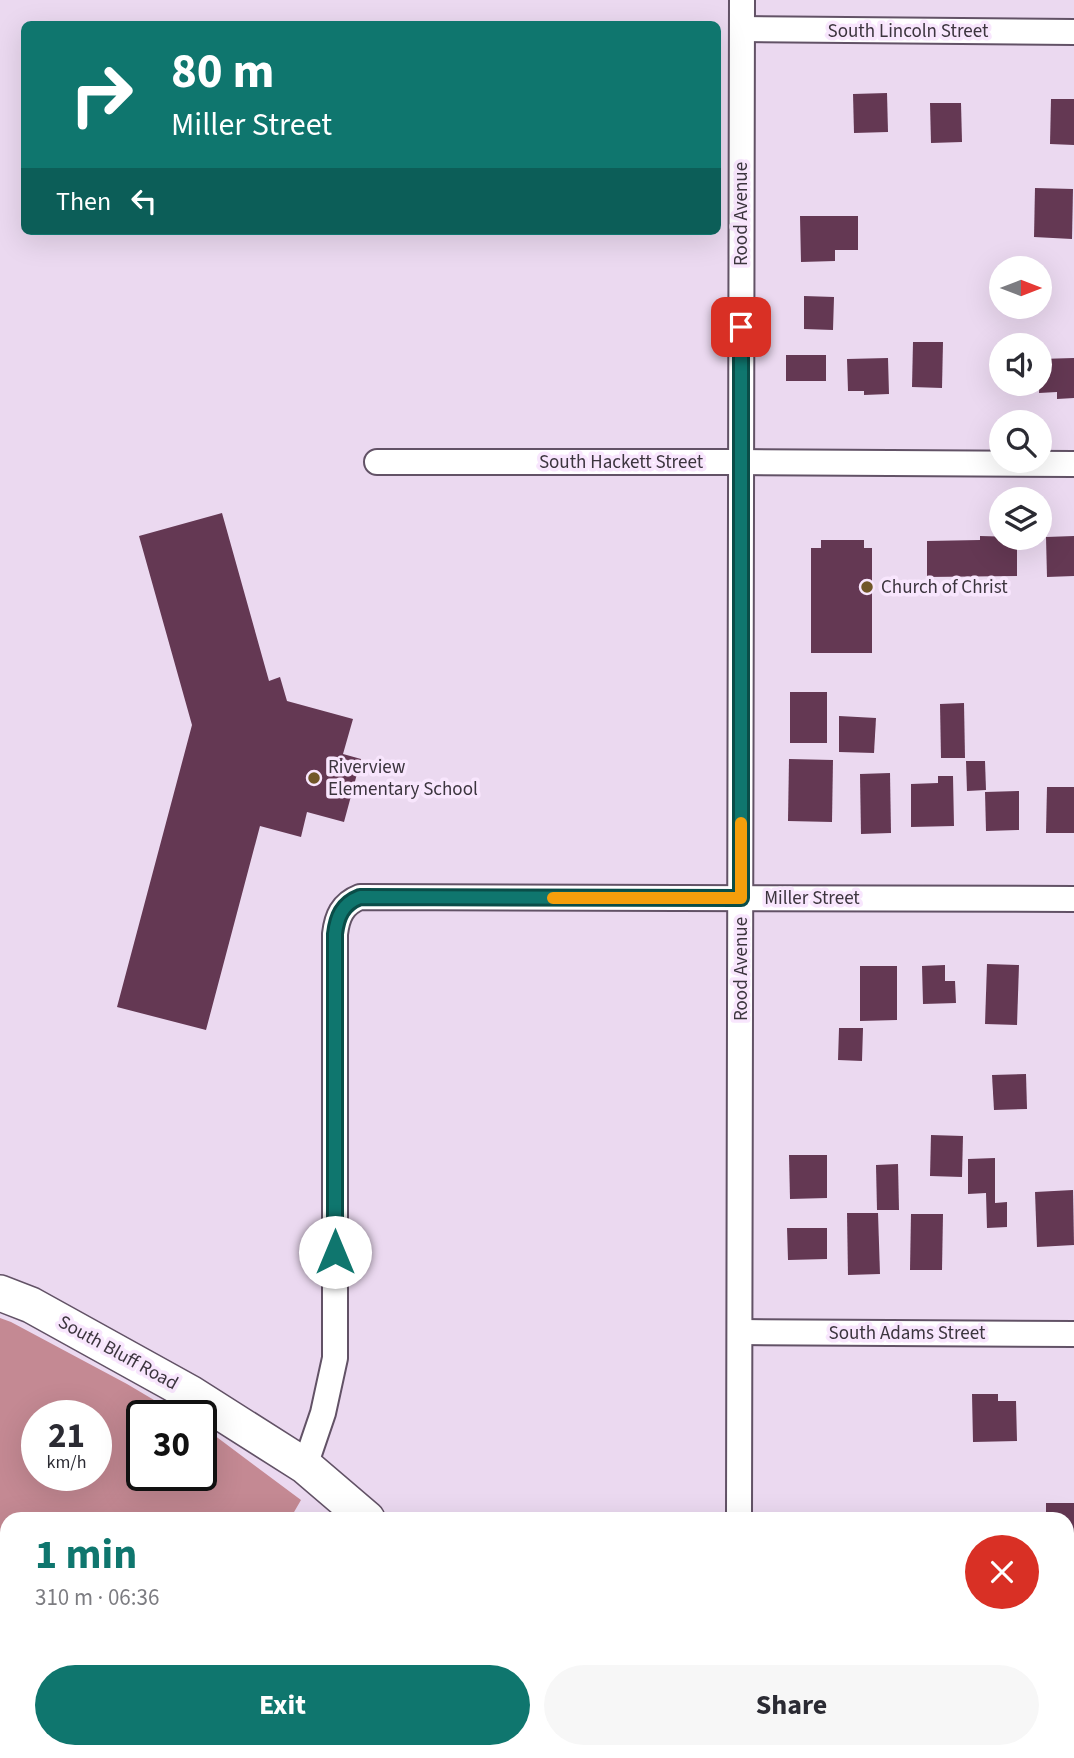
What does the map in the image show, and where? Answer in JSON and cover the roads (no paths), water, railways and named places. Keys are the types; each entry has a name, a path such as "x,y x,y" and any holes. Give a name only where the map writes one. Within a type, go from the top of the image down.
{"street":[{"name":"Rood Avenue","path":"739,1512 742,0"},
{"name":"South Lincoln Street","path":"742,29 1074,32"},
{"name":"South Hackett Street","path":"377,463 1074,464"},
{"name":"Miller Street","path":"305,1465 323,1413 335,1358 335,934 337,919 351,901 360,897 1074,899"},
{"name":"South Bluff Road","path":"0,1293 31,1305 190,1393 305,1465 359,1512"},
{"name":"South Adams Street","path":"740,1332 1074,1334"}],"place":[{"name":"Church of Christ","path":"867,587"},
{"name":"Riverview Elementary School","path":"314,778"}]}
